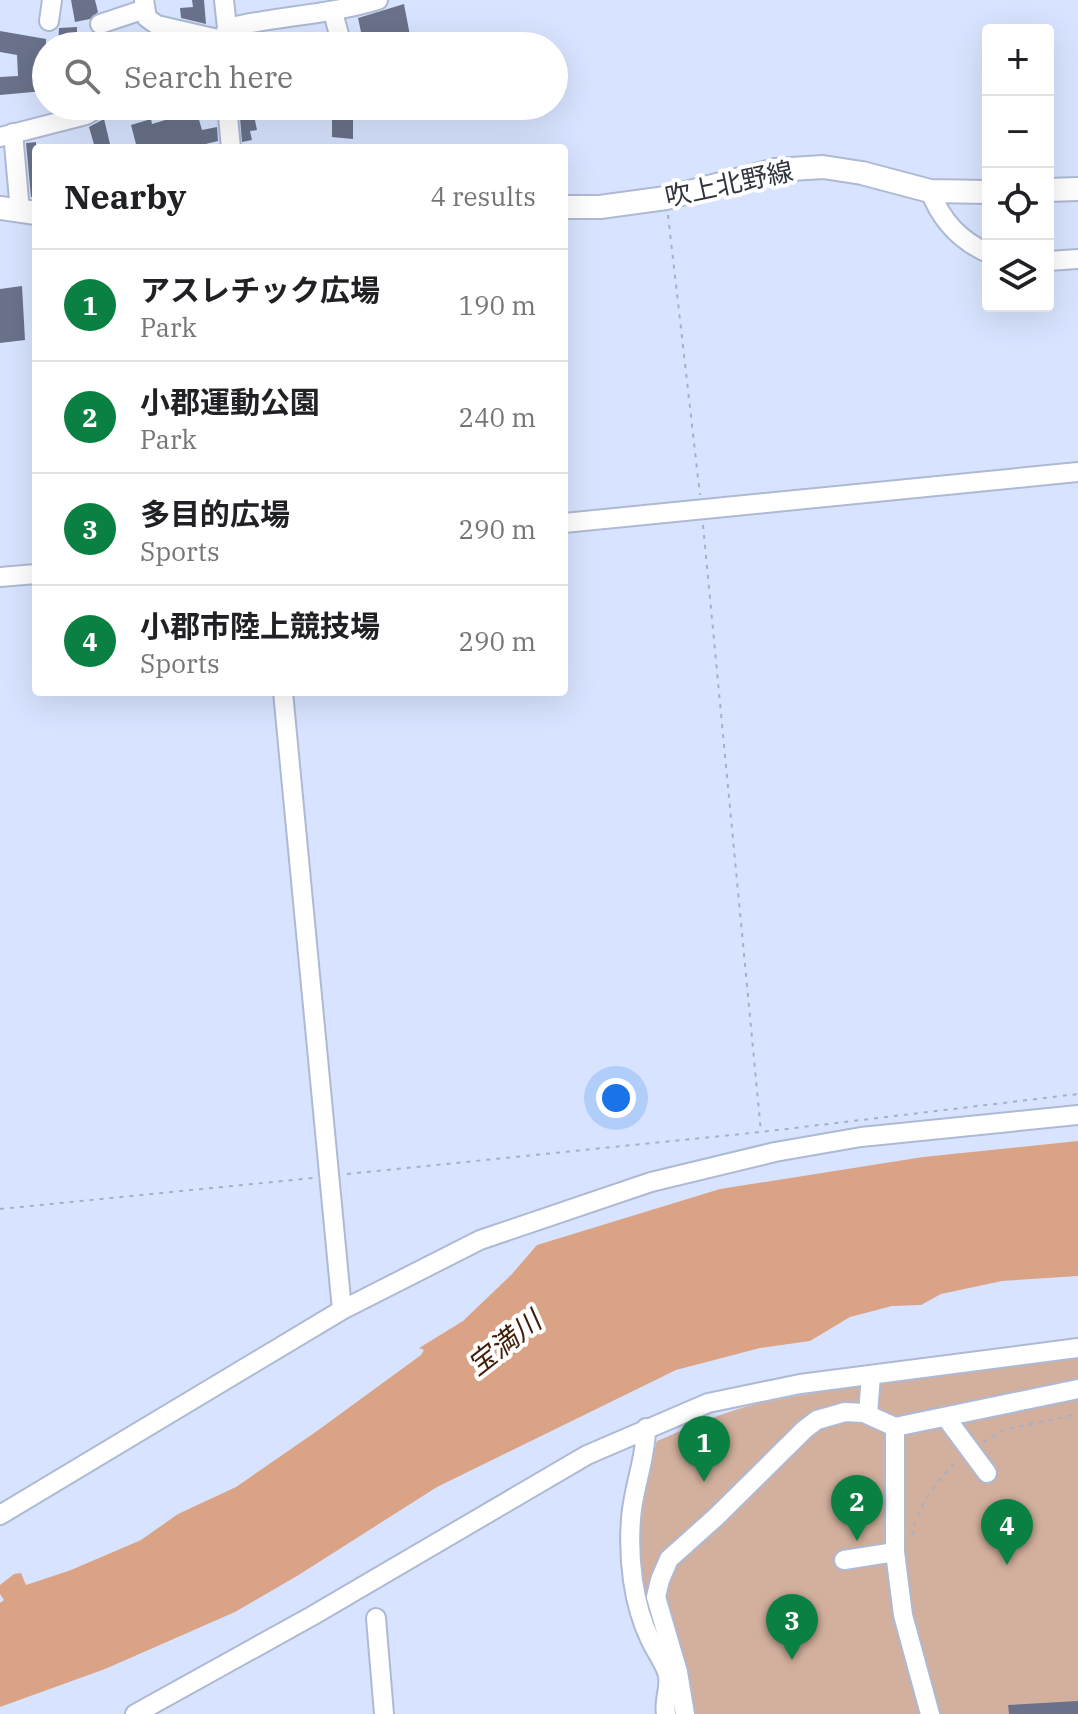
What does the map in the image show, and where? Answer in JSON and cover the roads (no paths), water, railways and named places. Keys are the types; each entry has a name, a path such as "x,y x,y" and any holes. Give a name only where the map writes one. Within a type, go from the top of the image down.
{"main road":[{"name":"吹上北野線","path":"568,207 600,207 666,198 775,170 823,167 862,173 930,191 982,192"},
{"path":"1054,190 1078,189"}],"street":[{"path":"49,21 52,0"},
{"path":"224,0 224,32"},
{"path":"239,32 275,17 333,12 378,0"},
{"path":"100,24 145,5 147,18 166,32"},
{"path":"333,12 338,32"},
{"path":"19,211 7,135 66,120"},
{"path":"228,120 231,144"},
{"path":"930,191 938,212 951,227 967,242 982,250"},
{"path":"1054,261 1078,259"},
{"path":"568,523 1078,472"},
{"path":"0,577 32,574"},
{"path":"283,696 342,1310"},
{"path":"0,1515 342,1310 480,1240 599,1198 713,1166 861,1137 1078,1115"},
{"path":"135,1714 312,1616 587,1455 646,1428 721,1400 800,1384 1078,1348"},
{"path":"868,1414 871,1375"},
{"path":"685,1714 678,1672 656,1597 669,1559 817,1420 845,1412 868,1414 895,1427 947,1419 1078,1389"},
{"path":"947,1419 987,1473"},
{"path":"895,1427 895,1552 903,1615 930,1714"},
{"path":"646,1428 646,1447 631,1519 632,1557 642,1619 667,1673 666,1714"},
{"path":"844,1560 895,1552"},
{"path":"376,1618 384,1714"}],"water":[{"name":"宝満川","path":"1078,1141 1078,1276 1002,1281 941,1294 921,1305 892,1306 850,1317 810,1341 760,1348 676,1370 437,1487 235,1612 105,1669 0,1707 0,1603 4,1600 0,1585 14,1574 21,1573 26,1585 71,1570 141,1540 178,1514 236,1487 421,1355 424,1350 419,1348 463,1321 537,1245 720,1189 923,1157"}],"place":[{"name":"アスレチック広場","path":"704,1482"},
{"name":"小郡運動公園","path":"857,1541"},
{"name":"小郡市陸上競技場","path":"1007,1565"},
{"name":"多目的広場","path":"792,1660"}]}
